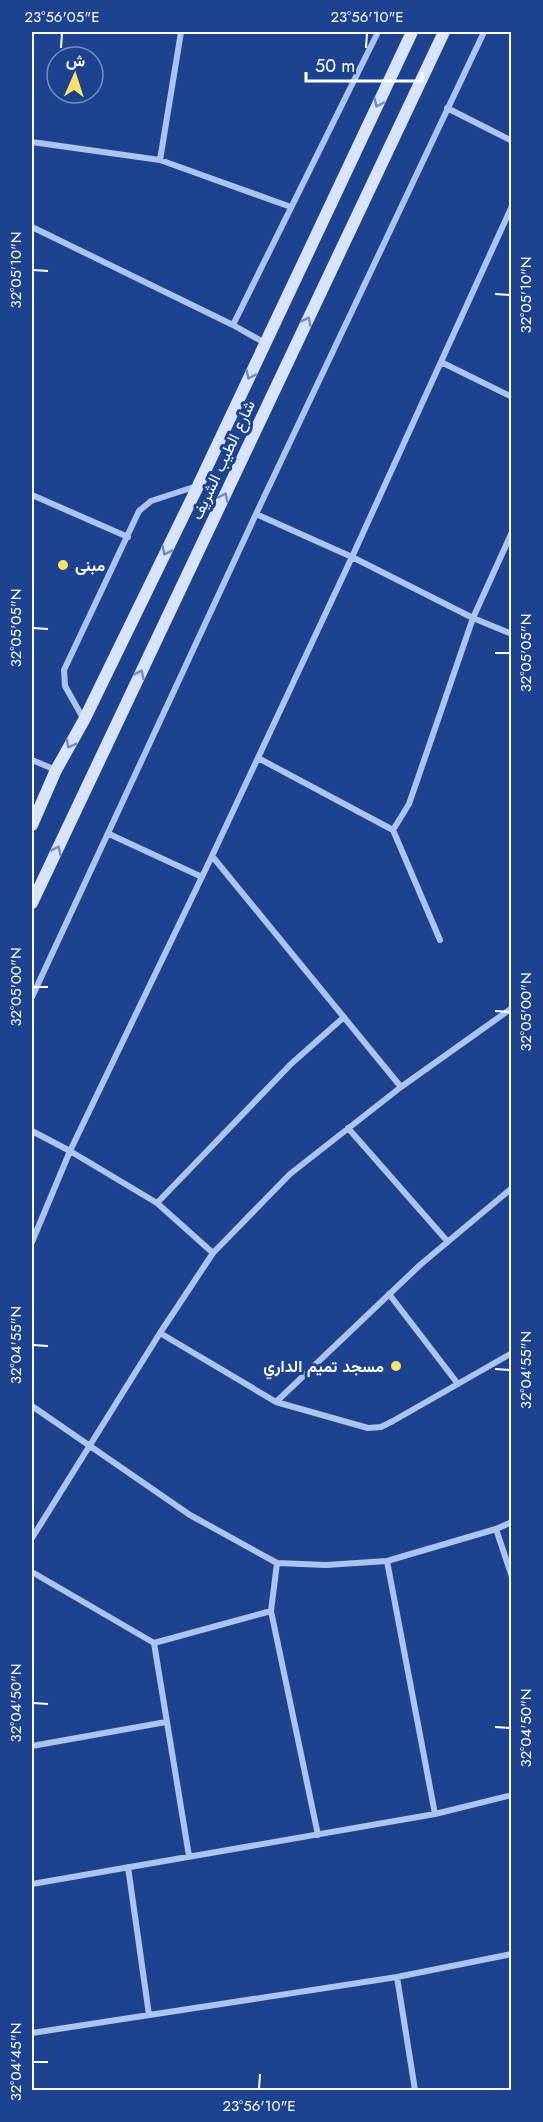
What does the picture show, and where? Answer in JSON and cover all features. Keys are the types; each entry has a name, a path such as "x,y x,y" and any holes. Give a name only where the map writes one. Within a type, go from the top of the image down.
{"main road":[{"name":"شارع الطيب الشريف","path":"32,825 56,770 84,720 198,486 412,32"},
{"name":"شارع الطيب الشريف","path":"32,903 444,32"}],"street":[{"path":"160,160 181,32"},
{"path":"232,325 378,32"},
{"path":"32,997 256,514 484,32"},
{"path":"447,108 512,141"},
{"path":"32,141 160,160 291,207"},
{"path":"32,1242 70,1151 258,758 512,206"},
{"path":"32,227 265,343"},
{"path":"441,362 512,397"},
{"path":"84,720 65,686 64,670 140,511 146,504 198,486"},
{"path":"32,495 128,537"},
{"path":"256,514 352,557 472,618 512,634"},
{"path":"393,830 409,804 472,618 512,532"},
{"path":"258,758 393,830 440,940"},
{"path":"32,760 56,770"},
{"path":"108,834 202,877"},
{"path":"212,856 401,1086"},
{"path":"32,1538 160,1333 213,1253 290,1174 401,1086 512,1008"},
{"path":"157,1203 291,1065 344,1017"},
{"path":"348,1128 448,1242"},
{"path":"32,1131 157,1203 213,1253"},
{"path":"276,1402 389,1294 512,1188"},
{"path":"389,1294 458,1384"},
{"path":"160,1333 276,1402 368,1428 381,1427 512,1353"},
{"path":"32,1406 190,1515 277,1563 326,1565 387,1562 512,1522"},
{"path":"496,1529 512,1577"},
{"path":"387,1562 435,1814"},
{"path":"277,1563 271,1611 318,1835"},
{"path":"32,1572 154,1643 271,1611"},
{"path":"154,1643 189,1856"},
{"path":"32,1746 166,1722"},
{"path":"32,1884 435,1814 512,1795"},
{"path":"128,1867 149,2015"},
{"path":"32,2032 397,1977 512,1954"},
{"path":"397,1977 415,2091"}],"place":[{"name":"مبنى","path":"63,565"},
{"name":"مسجد تميم الداري","path":"396,1366"}]}
